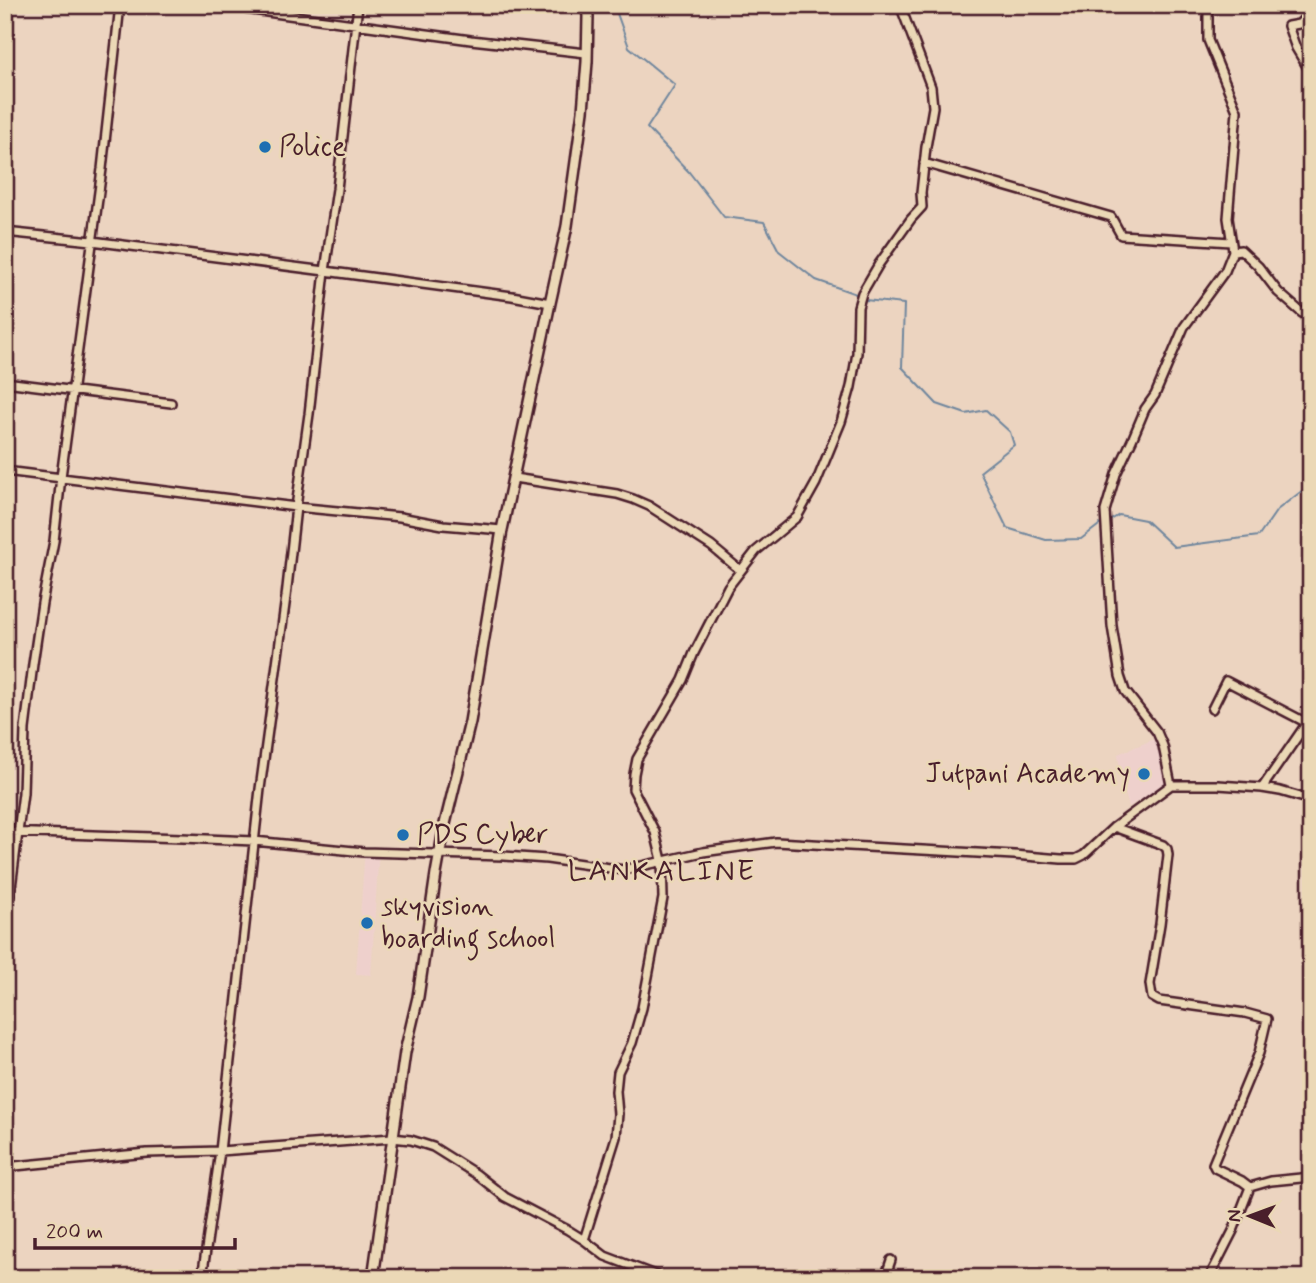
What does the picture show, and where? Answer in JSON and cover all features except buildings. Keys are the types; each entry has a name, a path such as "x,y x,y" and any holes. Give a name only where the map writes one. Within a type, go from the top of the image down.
{"street":[{"path":"5,935 23,793 28,703 54,541 102,169 120,5"},
{"path":"215,5 586,53"},
{"path":"202,1278 220,1151 254,841 311,400 358,5"},
{"path":"373,1278 405,1052 418,997 445,824 470,722 502,530 567,226 583,111 587,62 586,5"},
{"path":"584,1240 615,1138 618,1072 632,1043 642,1009 663,898 662,860 655,832 633,789 637,758 682,680 728,587 756,551 797,517 816,482 841,422 851,387 857,353 858,307 862,293 878,264 922,207 924,163 933,107 931,87 900,5"},
{"path":"1171,785 1163,746 1157,732 1125,691 1120,676 1112,626 1105,511 1116,474 1145,409 1155,395 1184,327 1225,271 1233,251 1228,218 1237,111 1208,40 1208,5"},
{"path":"1311,11 1299,23 1288,26 1296,48 1311,74"},
{"path":"924,163 1111,217 1121,235 1231,242"},
{"path":"5,232 325,271 550,303"},
{"path":"1233,251 1241,250 1258,266 1278,292 1311,318"},
{"path":"5,382 171,404"},
{"path":"5,471 502,530"},
{"path":"514,478 617,494 633,499 649,506 711,546 740,570"},
{"path":"1212,709 1226,681 1309,720 1262,788"},
{"path":"5,832 254,841 364,852 547,859 624,870 703,852 776,842 1076,859 1171,785 1262,788 1311,800"},
{"path":"1114,827 1163,845 1167,849 1160,925 1150,985 1152,997 1159,1002 1245,1013 1267,1019 1259,1053 1213,1164 1215,1168 1250,1187"},
{"path":"5,1167 147,1153 220,1151 392,1138 423,1143 476,1174 505,1197 584,1240 605,1256 655,1277 667,1278"},
{"path":"1250,1187 1272,1181 1311,1177"},
{"path":"1209,1278 1233,1231 1250,1187"},
{"path":"885,1278 891,1260"}],"shaded area":[{"name":"Jutpani Academy","path":"1157,738 1169,782 1129,807 1121,779 1118,754"},
{"name":"skyvision boarding school","path":"365,848 379,849 371,975 356,974"}],"waterway":[{"path":"614,5 629,47 675,85 647,128 689,172 724,217 764,222 779,251 816,280 856,294"},
{"path":"865,300 904,304 902,367 937,404 966,414 986,410 1010,432 1014,445 980,472 1007,528 1046,540 1081,539 1103,522"},
{"path":"1111,520 1119,515 1145,520 1174,547 1259,536 1277,510 1311,484"}],"place":[{"name":"Police","path":"265,147"},
{"name":"Jutpani Academy","path":"1144,774"},
{"name":"PDS Cyber","path":"403,835"},
{"name":"skyvision boarding school","path":"367,923"}],"district":[{"name":"LANKALINE","path":"662,871"}]}
